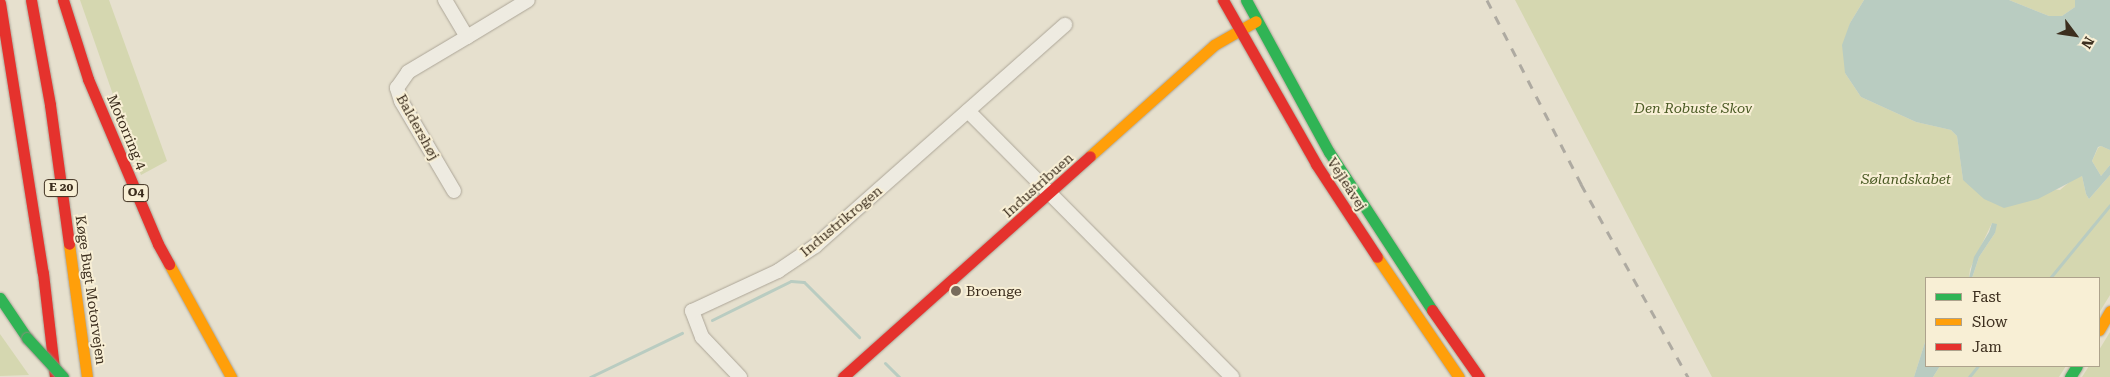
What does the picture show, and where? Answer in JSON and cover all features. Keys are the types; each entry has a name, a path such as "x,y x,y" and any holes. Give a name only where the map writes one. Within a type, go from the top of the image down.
{"main road":[{"name":"Køge Bugt Motorvejen","path":"31,0 50,105 87,377"},
{"name":"Motorring 4","path":"63,0 88,79 158,244 232,377"},
{"path":"1213,0 1222,24 1214,45"},
{"name":"Vejleåvej","path":"1223,0 1321,172 1384,269 1459,377"},
{"name":"Vejleåvej","path":"1246,0 1334,160 1450,339 1479,377"},
{"name":"E 20","path":"0,3 39,244 55,377"},
{"name":"Industribuen","path":"843,377 1051,193 1214,45 1256,21"},
{"path":"0,298 27,338 63,377"},
{"path":"2100,328 2110,311"}],"street":[{"path":"445,0 467,37"},
{"name":"Baldershøj","path":"454,191 401,101 397,88 408,72 528,0"},
{"name":"Industrikrogen","path":"740,377 702,337 692,311 778,271 816,246 1064,25"},
{"path":"968,111 1232,377"}],"green space":[{"path":"80,0 109,0 167,161 141,175"},
{"name":"Den Robuste Skov","path":"1515,0 1864,0 1850,23 1845,73 1861,97 1916,122 1951,130 1957,136 1963,180 2060,190 2073,179 2082,176 2089,199 2110,175 2110,295 2100,311 2100,277 1972,277 1979,257 1995,233 1992,223 1970,269 1969,277 1925,277 1925,342 1914,377 1712,377"},
{"path":"2009,0 2075,0 2075,7 2062,16 2049,16"},
{"path":"2101,146 2110,150 2110,165 2101,176 2092,161 2098,148"},
{"path":"2110,332 2110,377 2082,377 2088,367 2100,367 2100,348"},
{"path":"0,334 29,375 0,376"},
{"path":"1939,367 2065,367 2059,377 1933,377"}],"shaded area":[{"path":"1864,0 2009,0 2049,16 2062,16 2075,7 2075,0 2110,0 2110,150 2101,146 2098,147 2092,161 2101,176 2110,165 2110,175 2089,199 2082,176 2038,199 2004,208 1984,199 1963,180 1957,136 1951,130 1916,122 1861,97 1845,73 1842,45 1850,23"},
{"path":"1992,223 1997,224 1995,233 1979,257 1972,277 1969,277 1974,257 1989,232"},
{"path":"1925,342 1925,367 1939,367 1933,377 1914,377"}],"waterway":[{"path":"2051,277 2110,205"},
{"path":"712,320 791,281 804,282 859,337"},
{"path":"590,377 682,333"},
{"path":"885,363 899,377"},
{"path":"1969,377 1977,367"}],"railway":[{"path":"1487,0 1581,184 1688,377"}],"traffic: fast":[{"path":"1246,0 1329,152 1432,310"},
{"path":"0,298 27,338"},
{"path":"27,338 63,377"},
{"path":"2070,377 2076,367"}],"traffic: slow":[{"path":"1090,156 1214,45 1256,21"},
{"path":"69,244 87,377"},
{"path":"1377,257 1459,377"},
{"path":"169,264 231,377"},
{"path":"2100,328 2110,311"}],"traffic: jam":[{"path":"31,0 50,105 69,244"},
{"path":"63,0 88,79 158,244 169,264"},
{"path":"1223,0 1316,164 1377,257"},
{"path":"0,3 43,273 55,377"},
{"path":"843,377 1090,156"},
{"path":"1432,310 1479,377"}],"place":[{"name":"Broenge","path":"956,291"}],"park label":[{"name":"Sølandskabet","path":"1906,179"}]}
